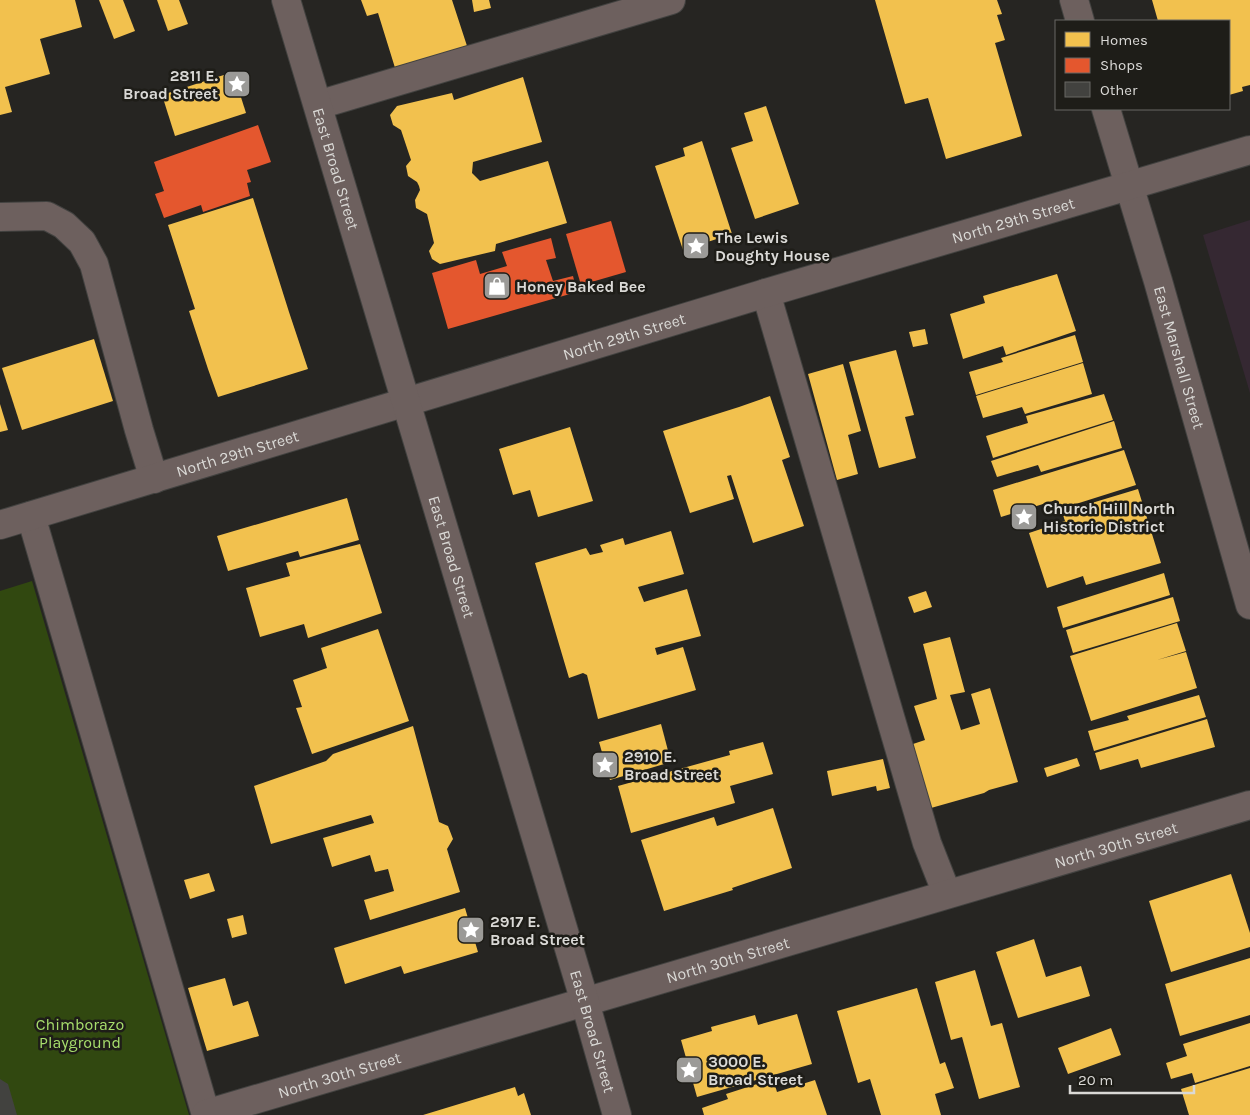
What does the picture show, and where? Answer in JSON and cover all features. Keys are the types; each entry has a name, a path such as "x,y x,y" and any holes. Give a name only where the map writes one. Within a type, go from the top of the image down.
{"street":[{"name":"East Broad Street","path":"286,0 407,401 617,1115"},
{"path":"318,105 671,0"},
{"path":"1074,0 1080,20"},
{"name":"East Marshall Street","path":"1106,110 1158,281 1250,605"},
{"name":"North 29th Street","path":"0,525 766,293 1250,150"},
{"path":"0,217 48,216 64,224 82,242 94,264 154,478"},
{"path":"766,293 927,843 947,894"},
{"path":"31,516 206,1114"},
{"name":"North 30th Street","path":"206,1114 1250,805"}],"shaded area":[{"path":"1250,220 1250,393 1203,235"}],"green space":[{"name":"Chimborazo Playground","path":"32,581 189,1115 0,1115 0,591"}],"building: Homes":[{"path":"0,0 75,0 82,27 40,39 50,74 5,87 12,112 0,115"},
{"path":"99,0 123,0 135,31 114,39"},
{"path":"157,0 179,0 188,24 168,31"},
{"path":"361,0 452,0 468,49 396,71 378,13 367,16"},
{"path":"472,0 489,0 491,8 474,12"},
{"path":"875,0 997,0 1002,14 997,15 1005,40 995,43 1022,136 946,159 928,98 905,104"},
{"path":"1152,0 1250,0 1250,85 1242,87 1243,91 1230,95 1230,20 1158,20"},
{"path":"233,72 246,113 175,136 162,95"},
{"path":"523,77 542,142 473,162 472,173 480,181 548,161 567,223 496,244 495,251 440,264 432,259 429,251 434,243 427,214 416,208 415,200 420,190 419,186 417,182 408,176 406,166 411,160 401,130 393,125 390,115 397,106 452,93 454,100"},
{"path":"766,106 799,204 755,219 731,148 753,141 744,113"},
{"path":"702,141 732,234 683,250 655,166 685,156 683,148"},
{"path":"253,198 308,369 218,397 189,311 195,309 168,225"},
{"path":"1057,274 1076,331 1006,355 1003,346 963,359 950,314 985,303 983,296"},
{"path":"925,329 928,344 913,347 909,332"},
{"path":"1075,335 1083,362 976,395 969,372 1003,362 1001,358"},
{"path":"94,339 113,401 22,430 2,368"},
{"path":"896,350 914,415 905,417 916,458 879,468 849,362"},
{"path":"1083,363 1092,394 1025,414 1022,407 983,418 976,396"},
{"path":"843,364 861,431 848,435 858,474 837,480 808,374"},
{"path":"1104,394 1113,420 993,458 986,436 1028,423 1026,416"},
{"path":"770,396 790,457 782,460 804,526 753,543 731,475 727,476 734,499 690,513 663,431"},
{"path":"0,404 8,430 0,432"},
{"path":"1114,421 1122,448 1041,472 1038,465 997,477 991,461"},
{"path":"570,427 593,501 538,517 530,490 513,495 499,449"},
{"path":"1124,450 1136,485 1060,509 1056,500 1001,517 993,490"},
{"path":"1138,489 1161,563 1086,585 1083,576 1047,588 1029,533 1065,521 1062,512"},
{"path":"347,498 359,540 300,557 298,551 228,571 217,536"},
{"path":"671,531 684,574 638,587 644,602 687,589 701,636 655,648 657,655 683,647 696,690 598,719 587,675 583,673 569,678 535,563 586,548 590,555 603,552 600,545 623,538 625,545"},
{"path":"360,544 382,613 308,638 304,624 260,637 246,588 290,576 286,563"},
{"path":"1164,573 1170,595 1063,628 1057,607"},
{"path":"926,591 932,607 914,613 908,597"},
{"path":"1173,597 1180,621 1073,653 1066,630"},
{"path":"1177,623 1186,651 1157,660 1186,652 1197,688 1091,721 1070,656"},
{"path":"378,629 409,721 312,754 296,708 302,707 293,680 327,668 321,648"},
{"path":"950,637 965,692 950,695 961,730 980,724 971,694 990,688 1018,782 931,808 913,744 925,740 914,706 937,699 923,644"},
{"path":"1199,695 1206,717 1094,751 1088,731 1129,720 1127,716"},
{"path":"1207,719 1215,747 1141,768 1138,759 1100,770 1095,753"},
{"path":"661,724 671,762 610,780 599,742"},
{"path":"413,726 439,822 448,826 453,839 447,849 460,892 370,920 364,900 394,891 388,869 375,872 370,855 332,867 323,838 374,823 371,815 271,844 254,786 326,761 333,754"},
{"path":"763,742 773,774 730,786 735,803 631,833 618,786 730,755 729,751"},
{"path":"1077,758 1080,766 1047,777 1044,768"},
{"path":"883,759 890,788 877,791 876,786 832,796 827,771"},
{"path":"773,808 792,868 732,888 733,890 664,911 641,840 714,817 717,826"},
{"path":"209,873 215,891 190,899 184,880"},
{"path":"1231,874 1250,933 1250,947 1171,972 1149,901"},
{"path":"465,908 478,952 404,974 401,966 345,984 334,948"},
{"path":"243,915 247,934 232,938 227,919"},
{"path":"1034,939 1046,977 1081,966 1090,996 1018,1018 996,952"},
{"path":"1250,958 1250,1015 1180,1036 1165,984"},
{"path":"975,970 991,1026 1002,1023 1020,1087 979,1099 962,1037 951,1040 935,982"},
{"path":"225,978 233,1006 248,1001 259,1036 207,1051 188,988"},
{"path":"917,988 940,1064 945,1062 954,1088 935,1094 941,1115 881,1115 870,1079 858,1083 837,1011"},
{"path":"797,1014 812,1064 697,1097 681,1040 712,1031 711,1027 755,1015 758,1025"},
{"path":"1250,1023 1250,1066 1195,1083 1192,1073 1171,1079 1166,1063 1187,1056 1183,1044"},
{"path":"1111,1028 1121,1055 1068,1074 1058,1048"},
{"path":"1250,1068 1250,1115 1189,1115 1181,1089"},
{"path":"773,1079 777,1092 815,1080 827,1115 704,1115 702,1108 728,1099 726,1094"},
{"path":"515,1087 518,1096 524,1093 531,1115 423,1115"}],"building: Shops":[{"path":"258,125 271,162 247,170 251,182 247,183 250,196 203,212 201,205 164,218 155,194 164,191 154,162"},
{"path":"611,221 626,272 581,285 566,234"},
{"path":"551,238 556,258 546,260 553,281 573,276 577,292 448,329 432,273 476,260 480,274 507,266 502,252"}],"building: Other":[{"path":"0,1079 8,1084 17,1115 0,1115"}],"place":[{"name":"2811 E. Broad Street","path":"237,84"},
{"name":"The Lewis Doughty House","path":"696,246"},
{"name":"Honey Baked Bee","path":"497,286"},
{"name":"Church Hill North Historic District","path":"1024,517"},
{"name":"2910 E. Broad Street","path":"605,765"},
{"name":"2917 E. Broad Street","path":"471,930"},
{"name":"3000 E. Broad Street","path":"689,1070"}]}
